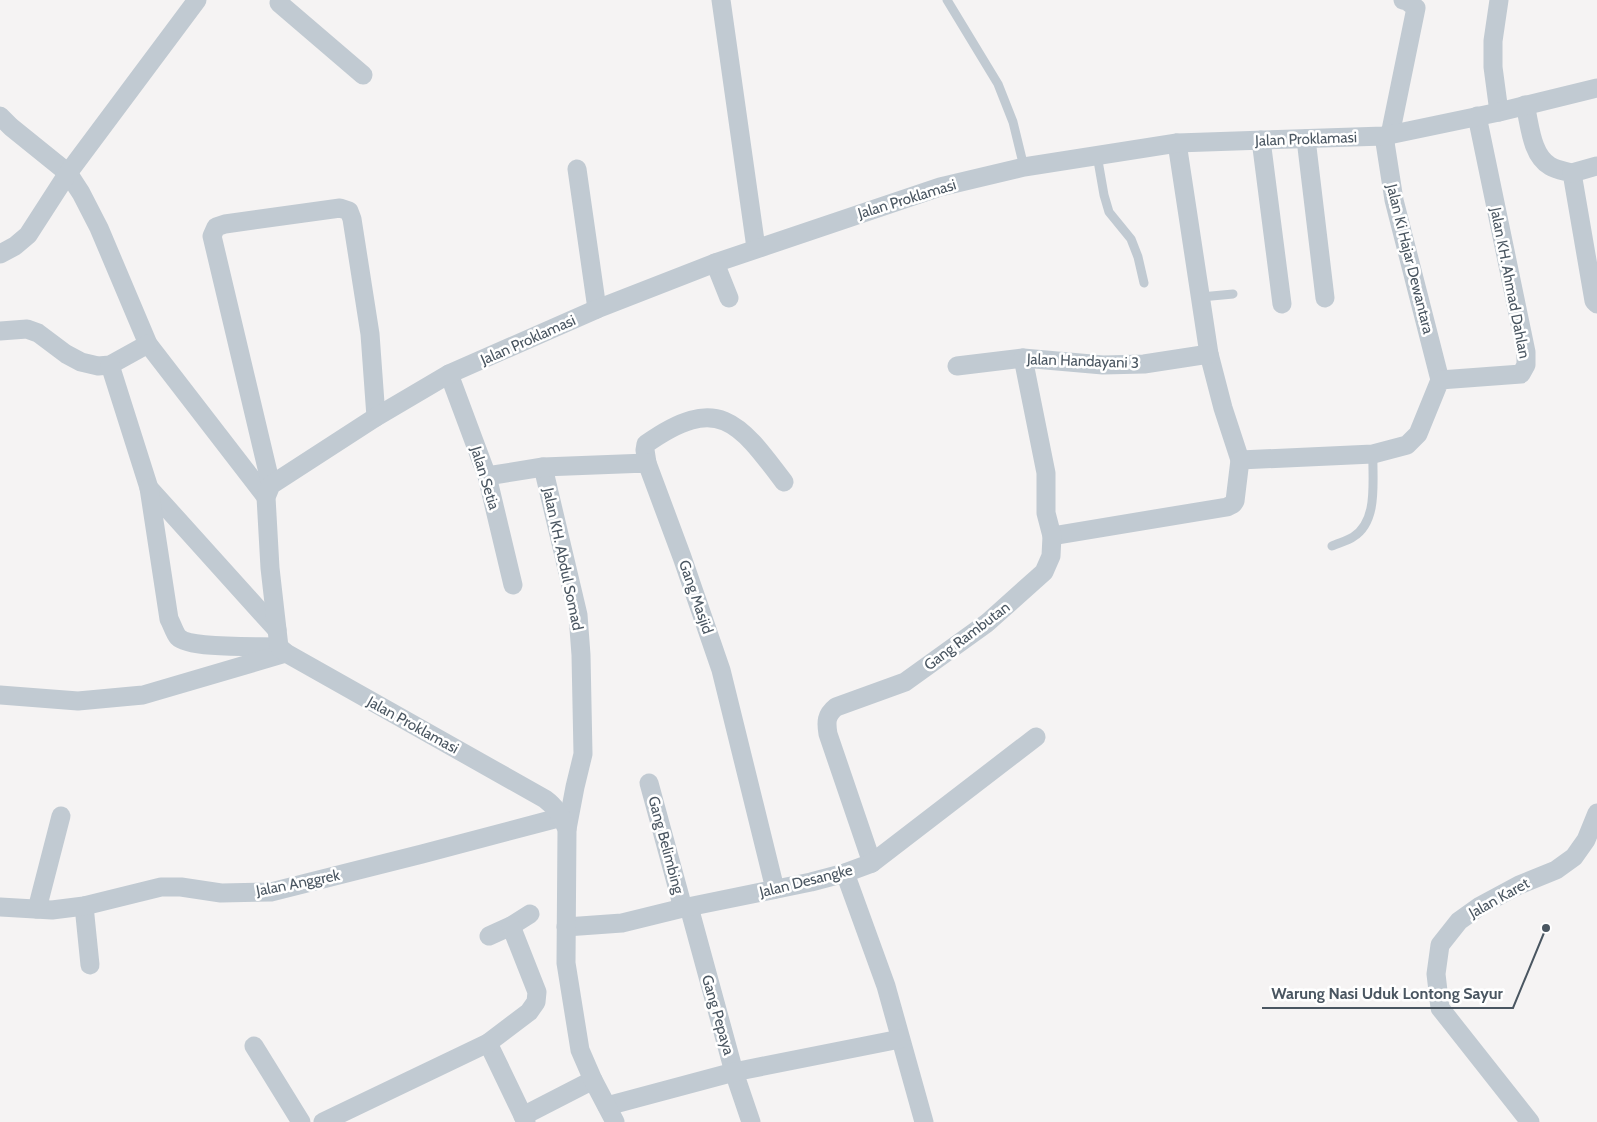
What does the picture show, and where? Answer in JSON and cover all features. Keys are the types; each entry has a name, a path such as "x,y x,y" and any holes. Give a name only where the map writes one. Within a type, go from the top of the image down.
{"street":[{"path":"0,254 16,246 28,235 68,173 197,0"},
{"path":"721,0 756,248"},
{"path":"1387,136 1416,8 1403,0"},
{"path":"1499,0 1493,41 1493,67 1499,112"},
{"path":"279,1 363,75"},
{"name":"Jalan Proklamasi","path":"268,491 376,417 449,374 598,309 715,263 940,187 1024,167 1177,143 1387,136 1499,112 1597,88"},
{"path":"1525,105 1536,150 1541,159 1551,167 1572,173 1597,166"},
{"path":"0,116 68,173 81,193 99,228 148,344 268,491"},
{"name":"Jalan KH. Ahmad Dahlan","path":"1440,380 1521,374 1526,366 1526,352 1476,116"},
{"name":"Jalan Ki Hajar Dewantara","path":"1387,136 1394,200 1440,380"},
{"path":"1306,139 1325,298"},
{"path":"1261,140 1282,304"},
{"path":"1052,536 1228,508 1235,501 1240,460 1223,408 1209,354 1177,143"},
{"path":"577,169 598,309"},
{"path":"1572,173 1594,301 1597,304"},
{"path":"280,643 270,568 268,491 212,236 216,227 225,224 340,208 349,211 352,219 370,334 376,417"},
{"path":"715,263 729,298"},
{"path":"0,331 27,329 38,333 66,354 81,362 98,366 110,365 148,344"},
{"name":"Jalan Handayani 3","path":"957,366 1023,358 1103,364 1144,364 1209,354"},
{"name":"Gang Rambutan","path":"872,863 828,734 826,720 829,712 836,707 905,682 987,623 1044,572 1051,556 1052,536 1046,513 1046,473 1023,358"},
{"path":"110,365 149,488 169,619 177,636 186,642 202,645 280,643"},
{"name":"Jalan Setia","path":"449,374 487,476 514,585"},
{"path":"1240,460 1373,454 1407,445 1418,434 1440,380"},
{"path":"487,476 543,467 647,463 646,444 674,428 700,417 709,417 718,418 750,438 784,482"},
{"name":"Gang Masjid","path":"647,463 721,670 775,889"},
{"name":"Jalan KH. Abdul Somad","path":"543,467 578,615 581,655 583,754 564,823"},
{"path":"149,488 280,643"},
{"path":"0,695 78,701 143,695 280,643"},
{"name":"Jalan Proklamasi","path":"280,643 545,799 554,805 564,823"},
{"name":"Jalan Desangke","path":"566,927 622,923 686,907 845,873 872,863 1036,737"},
{"name":"Gang Belimbing","path":"649,783 686,907"},
{"name":"Jalan Karet","path":"1530,1122 1440,1008 1436,974 1440,945 1460,921 1480,906 1519,885 1556,870 1574,857 1586,840 1597,813"},
{"path":"37,909 61,816"},
{"path":"564,823 566,963 580,1050 611,1114 734,1072 900,1039"},
{"name":"Jalan Anggrek","path":"0,907 52,910 84,906 161,888 181,887 221,893 271,892 412,857 564,823"},
{"path":"845,873 886,986 924,1122"},
{"path":"84,906 90,964"},
{"name":"Gang Pepaya","path":"686,907 734,1072 751,1122"},
{"path":"489,936 511,926 530,914"},
{"path":"323,1122 352,1116 488,1043 529,1012 536,1002 536,987 511,926"},
{"path":"488,1043 525,1119 593,1080"},
{"path":"254,1046 301,1122"}],"lane":[{"path":"947,0 998,84 1014,122 1024,167"},
{"path":"1097,155 1104,194 1110,212 1131,240 1138,257 1144,283"},
{"path":"1200,297 1233,294"},
{"path":"1332,546 1353,537 1365,526 1371,514 1373,454"}],"place":[{"name":"Warung Nasi Uduk Lontong Sayur","path":"1546,928"}]}
